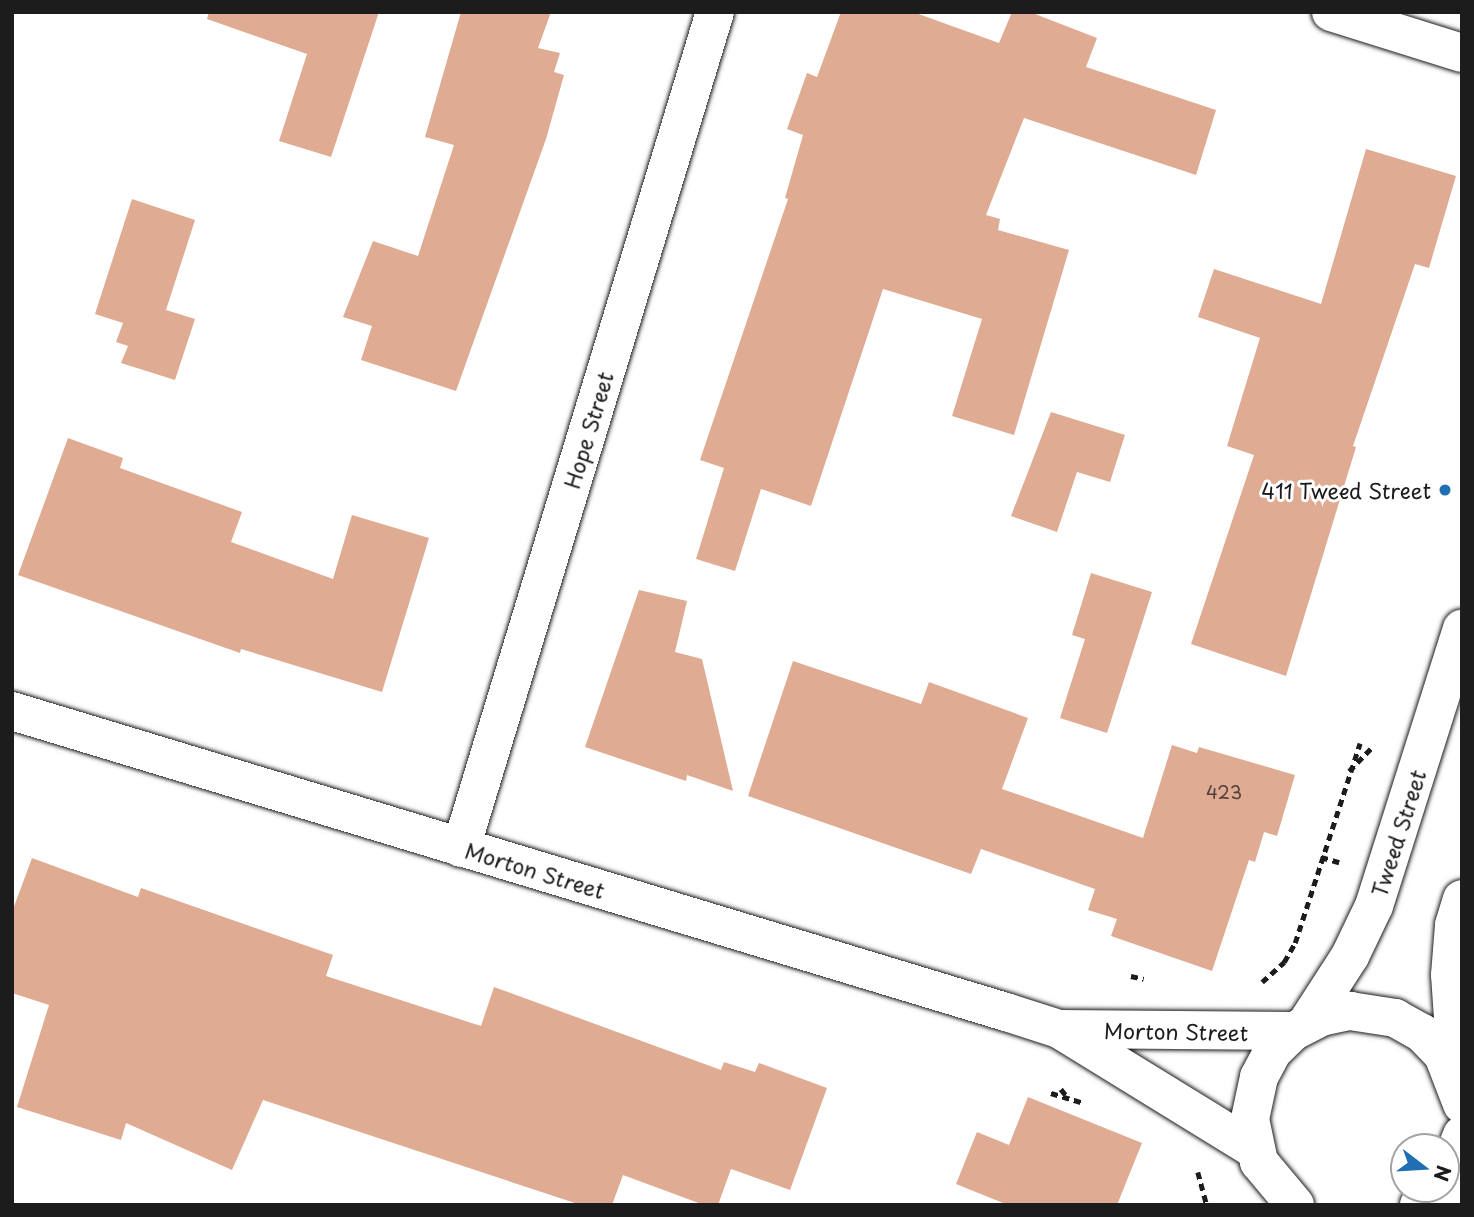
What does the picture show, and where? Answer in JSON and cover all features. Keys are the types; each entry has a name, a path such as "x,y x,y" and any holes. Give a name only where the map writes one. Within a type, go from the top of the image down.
{"street":[{"name":"Hope Street","path":"461,848 715,12"},
{"path":"1331,12 1462,52"},
{"name":"Tweed Street","path":"1257,1156 1250,1119 1253,1091 1273,1051 1300,1028 1350,956 1374,906 1462,629"},
{"name":"Morton Street","path":"12,711 1059,1029 1257,1156 1295,1205"},
{"path":"1460,1092 1450,975 1454,925 1462,899"},
{"path":"1300,1028 1350,1011 1395,1018 1433,1044 1460,1092"},
{"name":"Morton Street","path":"1059,1029 1300,1028"},
{"path":"1257,1156 1258,1205"}],"path":[{"path":"1255,986 1284,962 1295,943 1348,773 1360,743"},
{"path":"1348,773 1363,757"},
{"path":"1131,976 1155,983"},
{"path":"1060,1088 1068,1098"}],"building":[{"path":"209,12 379,12 331,157 279,141 307,54 207,19"},
{"path":"461,12 551,12 538,48 560,53 554,72 564,75 546,139 456,391 361,360 372,326 343,317 373,241 418,256 454,145 425,137"},
{"path":"841,12 913,12 999,43 1012,12 1030,12 1097,38 1086,67 1216,110 1196,175 1024,118 986,215 1000,219 998,230 1069,250 1014,435 952,416 982,319 883,289 811,506 761,489 735,571 696,559 724,468 700,460 788,199 785,198 803,135 787,129 807,73 817,77"},
{"path":"1366,149 1456,176 1429,268 1415,264 1353,446 1356,447 1286,676 1191,644 1254,455 1227,446 1260,338 1198,317 1214,269 1321,304"},
{"path":"132,199 195,220 166,310 195,319 175,380 121,363 128,346 116,342 123,323 95,314"},
{"path":"1051,412 1125,435 1110,482 1077,472 1057,532 1011,516"},
{"path":"68,438 123,458 120,468 242,512 231,542 333,579 352,515 429,538 382,692 241,649 240,653 18,575"},
{"path":"1091,573 1152,592 1107,733 1060,718 1085,639 1072,635"},
{"path":"639,590 687,601 675,652 702,659 733,791 687,775 686,781 585,747"},
{"path":"793,661 921,704 929,682 1028,718 1002,789 1143,838 1172,745 1197,753 1199,747 1295,775 1277,836 1264,832 1255,862 1249,860 1212,971 1111,936 1117,919 1088,910 1095,889 981,849 971,874 748,796"},
{"path":"32,858 138,897 141,888 333,955 326,976 481,1026 494,987 721,1070 724,1062 755,1072 759,1063 827,1088 790,1190 731,1169 718,1205 704,1205 623,1175 612,1205 581,1205 263,1100 232,1170 126,1123 121,1140 17,1107 49,1005 12,993 12,912"},
{"path":"1028,1097 1142,1143 1117,1205 1008,1205 956,1184 977,1132 1009,1145"}],"place":[{"name":"411 Tweed Street","path":"1445,490"}]}
